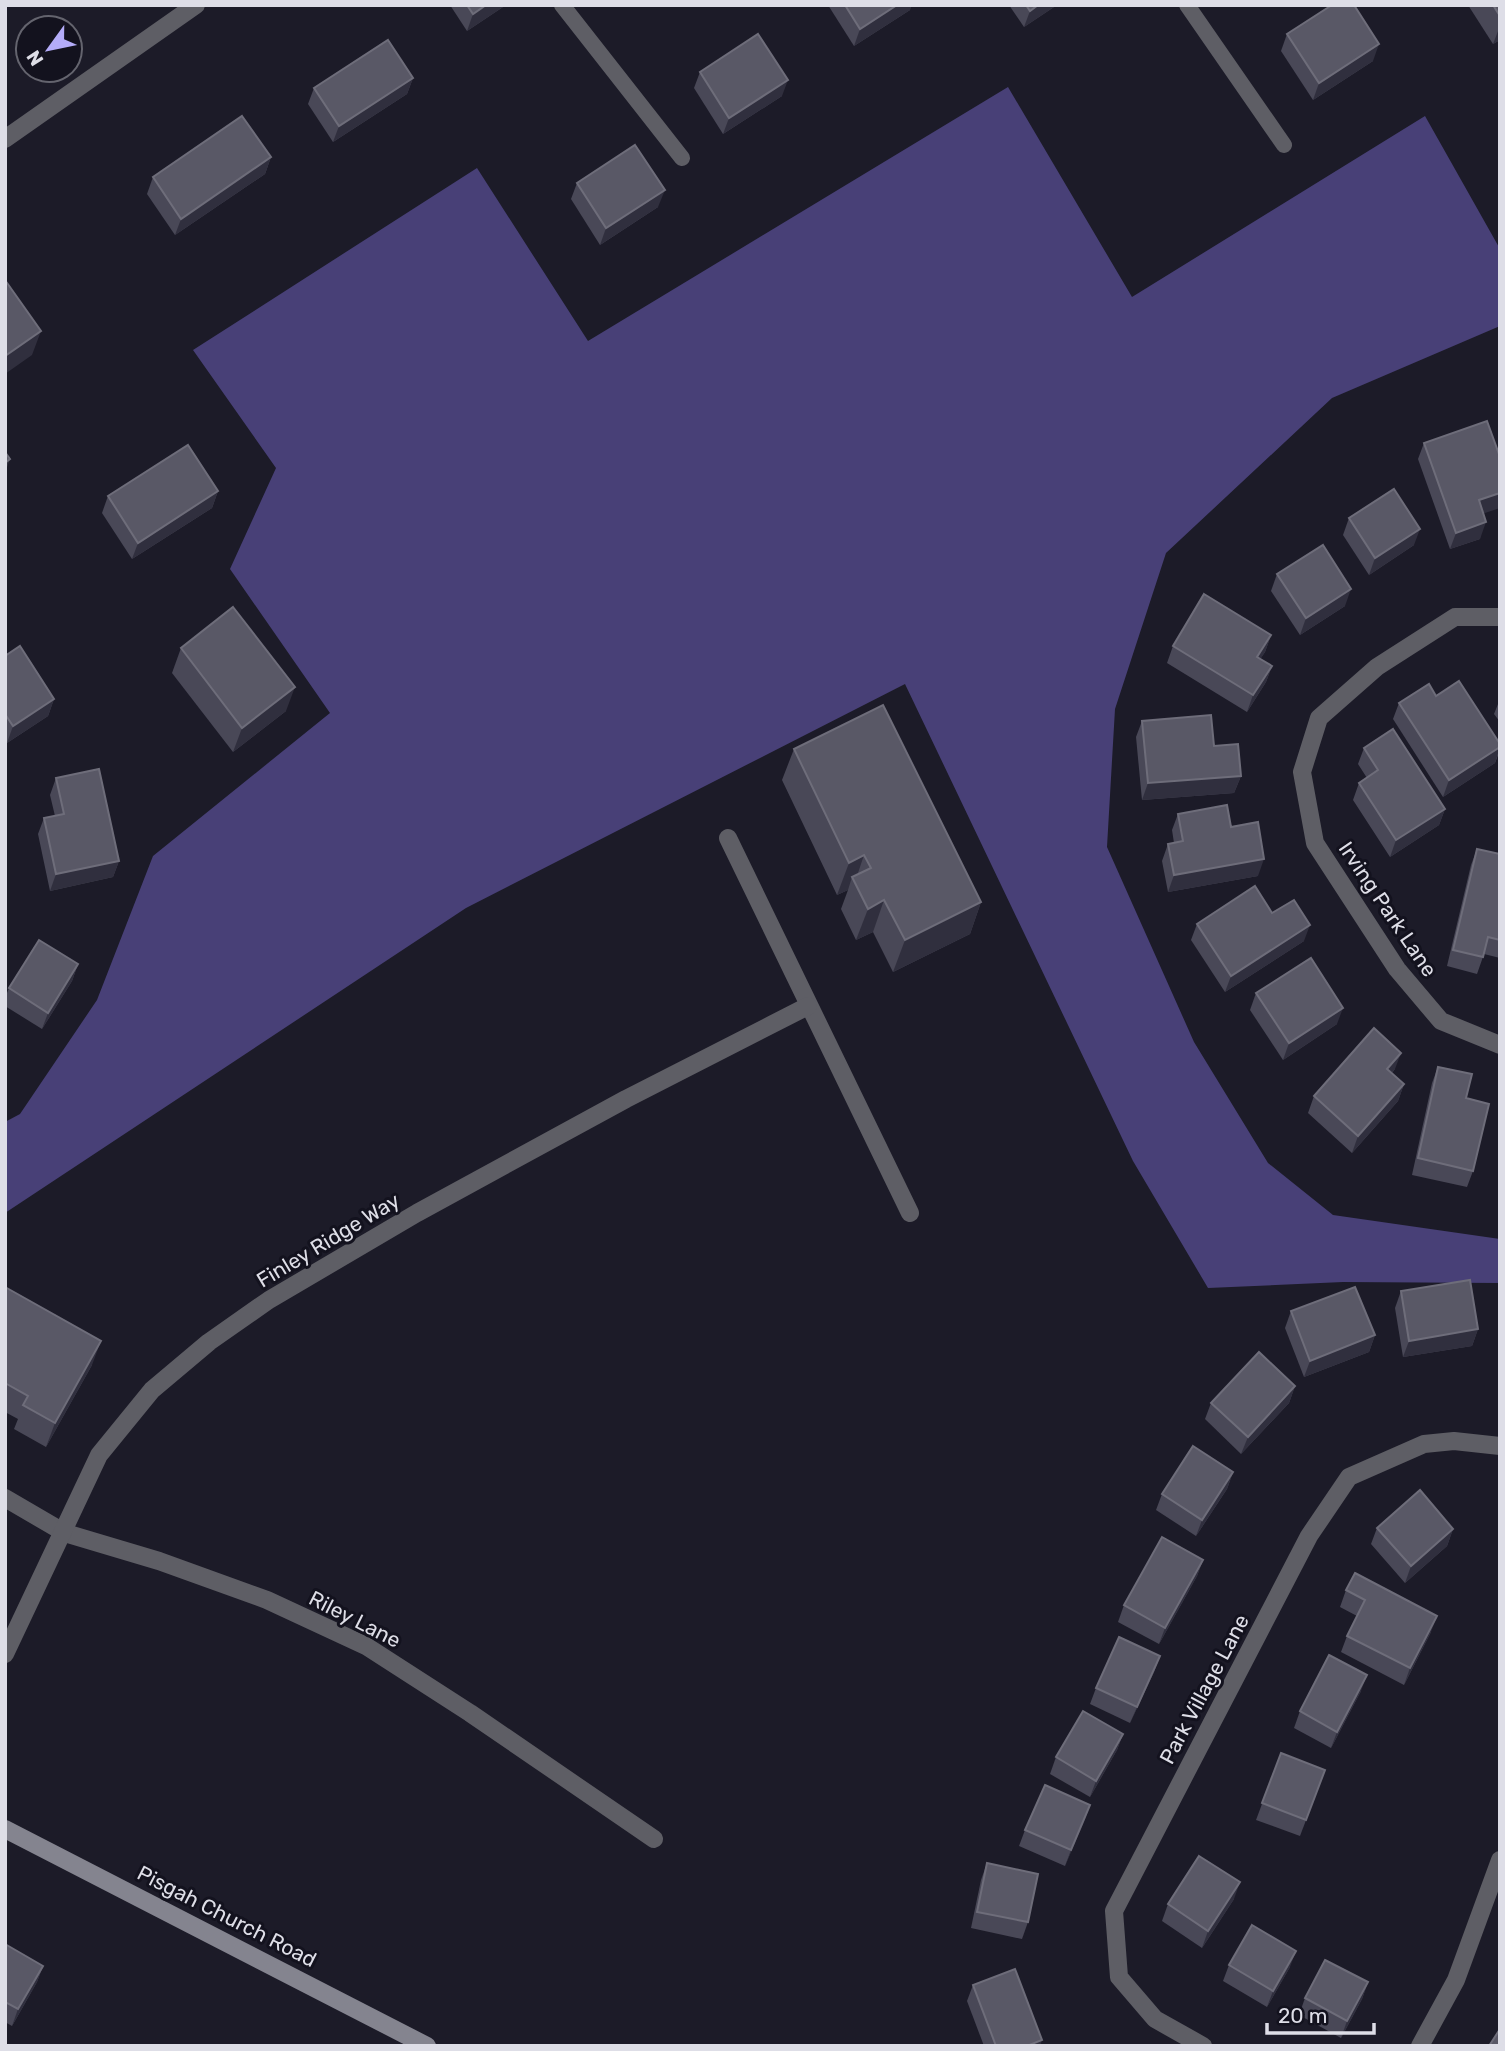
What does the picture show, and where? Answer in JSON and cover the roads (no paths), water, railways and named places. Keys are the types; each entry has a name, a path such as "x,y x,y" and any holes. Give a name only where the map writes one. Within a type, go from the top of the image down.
{"main road":[{"name":"Pisgah Church Road","path":"5,1829 427,2046"}],"street":[{"path":"5,139 195,5"},
{"name":"Irving Park Lane","path":"1500,617 1455,617 1377,667 1319,718 1302,772 1315,843 1396,969 1441,1021 1500,1045"},
{"path":"728,838 910,1213"},
{"name":"Finley Ridge Way","path":"5,1654 65,1533 99,1455 152,1390 209,1342 269,1300 417,1213 626,1099 808,1006"},
{"name":"Park Village Lane","path":"1203,2046 1155,2019 1119,1977 1114,1911 1309,1536 1349,1477 1424,1444 1454,1441 1500,1447"},
{"name":"Riley Lane","path":"5,1498 65,1533 159,1561 267,1600 366,1646 470,1713 654,1839"},
{"path":"1420,2046 1456,1980 1500,1860"}],"lane":[{"path":"562,5 682,158"},
{"path":"1187,5 1284,145"}]}
